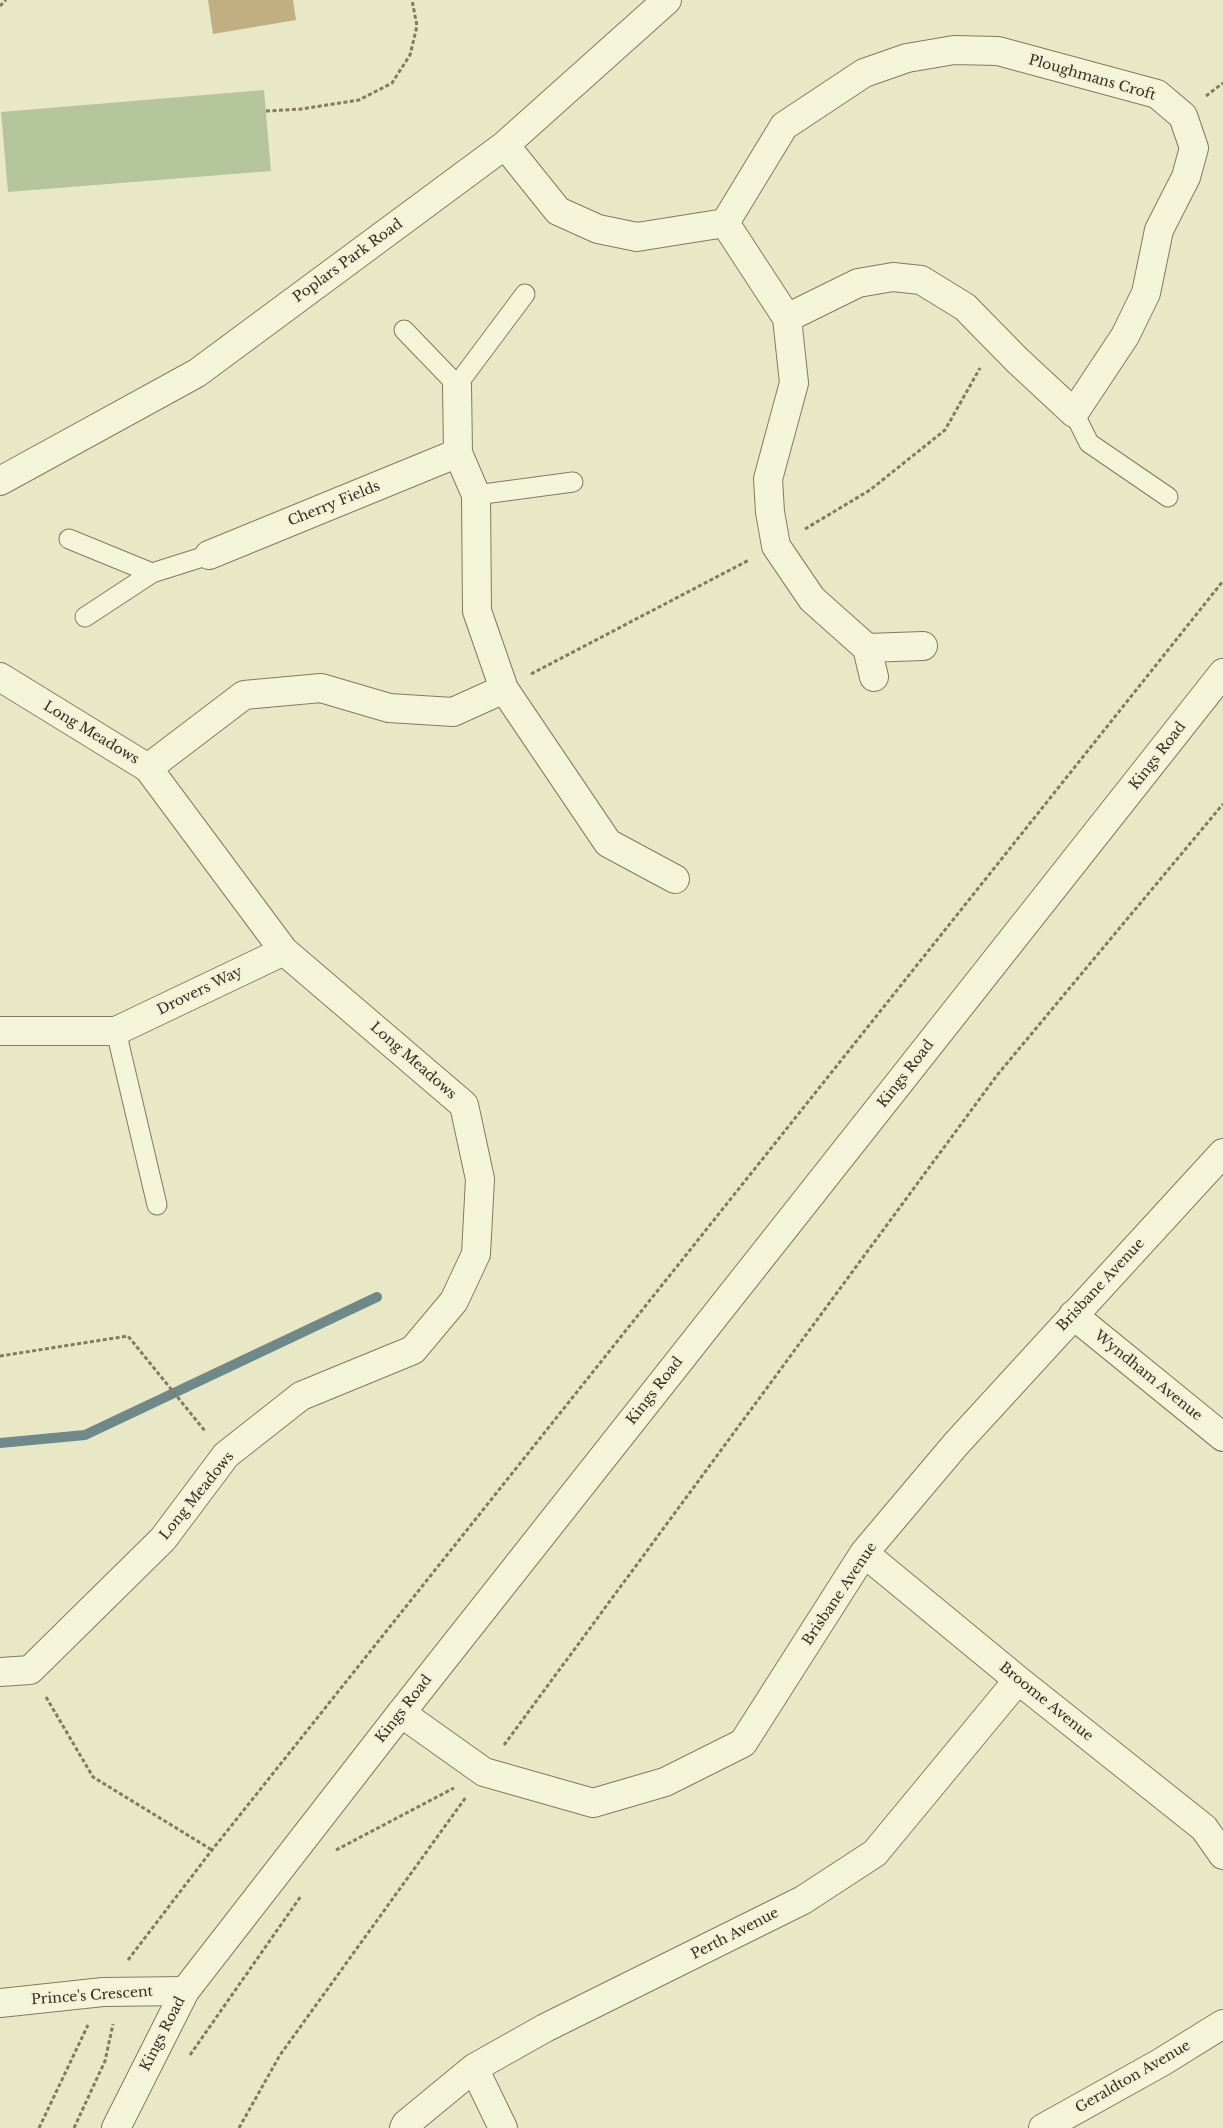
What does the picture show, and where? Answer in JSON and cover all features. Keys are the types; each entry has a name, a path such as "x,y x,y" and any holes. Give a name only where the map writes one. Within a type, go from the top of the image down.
{"street":[{"name":"Poplars Park Road","path":"0,481 197,372 505,145 667,0"},
{"name":"Ploughmans Croft","path":"725,223 784,126 864,73 907,58 954,50 998,51 1157,94 1183,116 1194,148 1186,177 1159,230 1146,293 1124,336 1074,413"},
{"path":"505,145 558,211 598,229 637,237 725,223 787,318 794,383 768,479 770,512 776,546 812,599 867,648 874,678"},
{"path":"787,318 858,283 893,277 921,280 964,307 1074,413"},
{"path":"457,385 458,453 476,495 476,611 504,689 608,843 674,879"},
{"name":"Cherry Fields","path":"209,555 458,453"},
{"path":"867,648 923,646"},
{"name":"Kings Road","path":"116,2128 185,1991 401,1713 1223,673"},
{"name":"Long Meadows","path":"0,677 148,768 284,951 464,1105 480,1179 476,1254 454,1301 413,1350 301,1396 226,1455 163,1539 30,1670"},
{"path":"148,768 244,695 320,688 389,708 454,712 504,689"},
{"name":"Drovers Way","path":"0,1031 116,1031 284,951"},
{"name":"Brisbane Avenue","path":"401,1713 484,1772 593,1802 665,1782 744,1743 864,1553 956,1444 1223,1153"},
{"name":"Wyndham Avenue","path":"1073,1315 1223,1437"},
{"name":"Broome Avenue","path":"864,1553 1018,1680 1204,1828 1223,1855"},
{"path":"0,1672 30,1670"},
{"name":"Perth Avenue","path":"404,2128 406,2124 474,2068 544,2028 803,1900 875,1853 1018,1680"},
{"name":"Prince's Crescent","path":"0,2003 112,1992 185,1991"},
{"name":"Geraldton Avenue","path":"1043,2128 1160,2064 1223,2024"},
{"path":"474,2068 503,2128"}],"lane":[{"path":"404,330 457,385 525,294"},
{"path":"1074,413 1089,443 1168,497"},
{"path":"476,495 573,482"},
{"path":"70,539 152,573"},
{"path":"85,617 152,573 209,555"},
{"path":"116,1031 157,1206"}],"path":[{"path":"0,6 6,0"},
{"path":"266,111 301,109 359,100 392,83 410,55 416,26 412,0"},
{"path":"39,2128 112,1992 212,1850 1223,581"},
{"path":"239,2128 280,2055 484,1772 998,1074 1223,804"},
{"path":"0,1356 128,1336 183,1405"},
{"path":"30,1670 93,1778 212,1850"},
{"path":"332,1852 484,1772"},
{"path":"189,2056 304,1892"},
{"path":"74,2128 105,2061 112,1992"}],"green space":[{"path":"264,90 271,171 8,192 1,112"}],"building":[{"path":"208,0 293,0 296,20 213,34"}],"waterway":[{"path":"0,1443 85,1435 377,1297"}]}
